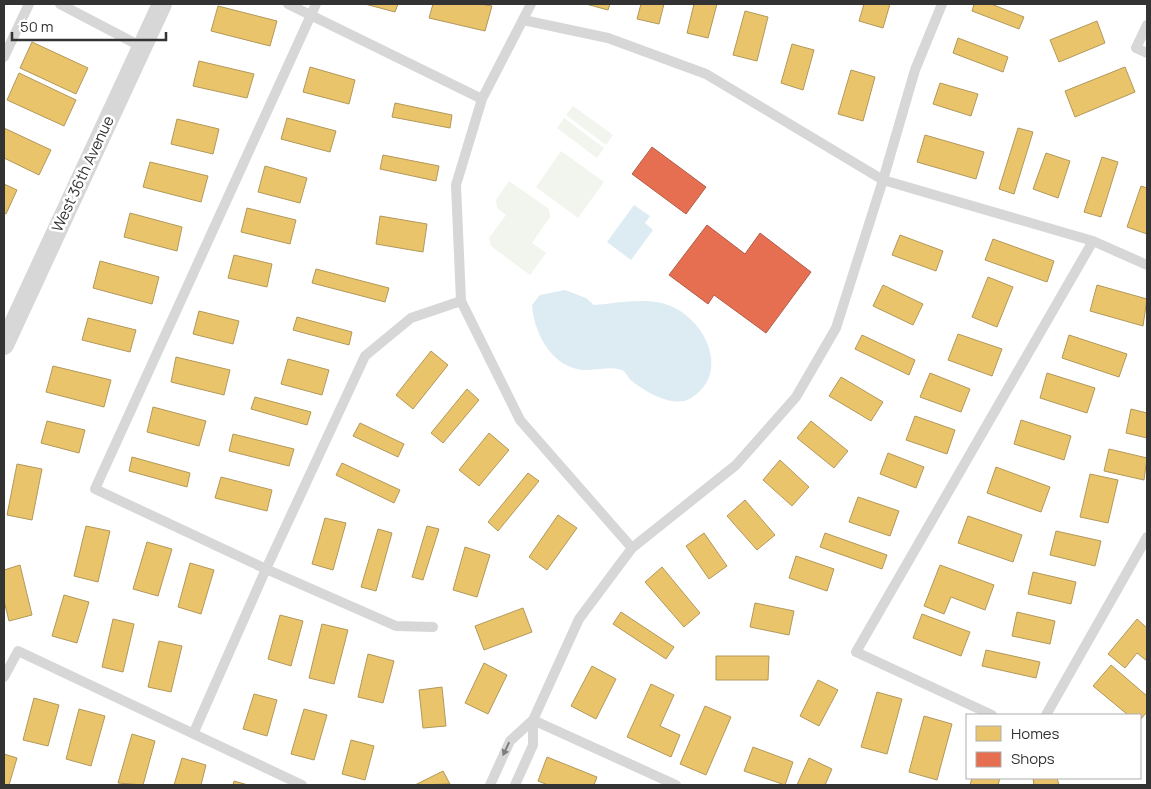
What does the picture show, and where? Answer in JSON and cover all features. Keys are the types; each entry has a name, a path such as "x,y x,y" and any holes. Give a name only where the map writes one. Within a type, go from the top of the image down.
{"street":[{"name":"West 36th Avenue","path":"4,345 162,4"}],"lane":[{"path":"4,57 29,4"},
{"path":"60,4 142,47"},
{"path":"288,4 482,99"},
{"path":"316,4 95,489 266,569 396,626 433,627"},
{"path":"531,4 482,99 456,185 461,301 520,420 632,548"},
{"path":"515,785 533,745 534,720 579,619 632,548 736,465 796,397 836,328 883,180 915,70 942,4"},
{"path":"523,20 608,38 706,74 883,180 1094,240 1147,264"},
{"path":"1147,25 1136,48 1147,53"},
{"path":"990,714 856,652 1094,240"},
{"path":"194,732 266,569 366,356 411,318 461,301"},
{"path":"1047,714 1147,537"},
{"path":"4,677 18,651 194,732 302,785"},
{"path":"490,785 510,741 534,720"},
{"path":"534,720 676,785"}],"shaded area":[{"path":"573,106 613,135 606,145 566,115"},
{"path":"564,118 604,148 597,158 557,128"},
{"path":"561,151 604,182 578,218 536,187"},
{"path":"509,181 549,209 550,217 532,243 546,253 530,275 491,246 489,238 506,215 497,208 496,200"},
{"path":"634,205 650,216 645,223 653,230 631,260 607,242"},
{"path":"565,290 586,298 594,305 634,301 654,302 673,307 685,315 704,336 709,349 711,363 709,376 703,388 691,398 677,402 660,398 644,390 622,370 609,368 585,370 564,364 547,348 541,338 532,305 540,295"}],"building: Homes":[{"path":"365,4 398,4 395,12"},
{"path":"433,4 481,4 492,6 485,31 429,18"},
{"path":"586,4 610,4 608,10"},
{"path":"641,4 664,4 659,24 637,19"},
{"path":"694,4 717,4 708,38 687,33"},
{"path":"864,4 890,4 883,28 859,21"},
{"path":"974,4 991,4 1024,17 1019,29 972,11"},
{"path":"218,6 277,21 270,46 211,31"},
{"path":"745,11 768,17 757,61 733,55"},
{"path":"1097,21 1105,43 1059,62 1050,40"},
{"path":"958,38 1008,57 1003,72 953,53"},
{"path":"32,42 88,68 76,94 20,68"},
{"path":"792,44 814,50 803,90 781,83"},
{"path":"199,61 254,74 247,98 193,86"},
{"path":"310,67 355,80 349,104 303,92"},
{"path":"1125,67 1135,92 1075,117 1065,91"},
{"path":"851,70 875,77 863,121 838,114"},
{"path":"19,73 76,100 64,126 7,100"},
{"path":"940,83 978,94 971,116 933,104"},
{"path":"395,103 452,115 450,128 392,117"},
{"path":"287,118 336,131 330,152 281,139"},
{"path":"177,119 219,129 213,154 171,144"},
{"path":"4,128 51,150 39,175 4,158"},
{"path":"1018,128 1033,132 1014,194 999,189"},
{"path":"925,135 984,152 976,179 917,162"},
{"path":"1046,153 1070,161 1058,198 1033,189"},
{"path":"383,155 439,166 436,181 380,169"},
{"path":"1102,157 1118,162 1101,217 1084,212"},
{"path":"150,162 208,176 201,202 143,187"},
{"path":"265,166 307,178 300,203 258,192"},
{"path":"4,184 17,190 6,214 4,213"},
{"path":"1141,186 1147,188 1147,234 1127,227"},
{"path":"247,208 296,220 290,244 241,232"},
{"path":"130,213 182,227 177,251 124,237"},
{"path":"380,216 427,224 423,252 376,244"},
{"path":"900,235 943,251 936,271 892,255"},
{"path":"993,239 1054,261 1047,282 985,260"},
{"path":"234,255 272,264 267,287 228,278"},
{"path":"100,261 159,277 152,304 93,288"},
{"path":"316,269 389,288 385,302 312,283"},
{"path":"988,277 1013,287 997,327 972,317"},
{"path":"883,285 923,304 913,325 873,306"},
{"path":"1097,285 1147,299 1143,326 1090,311"},
{"path":"199,311 239,321 233,344 193,334"},
{"path":"297,317 352,332 349,345 293,330"},
{"path":"88,318 136,330 130,352 82,340"},
{"path":"958,334 1002,349 992,376 948,360"},
{"path":"862,335 915,360 909,375 855,349"},
{"path":"1069,335 1127,354 1119,377 1062,358"},
{"path":"431,351 448,365 413,409 396,395"},
{"path":"176,357 230,370 224,395 171,382"},
{"path":"288,359 329,370 322,395 281,384"},
{"path":"53,366 111,380 104,407 46,392"},
{"path":"930,373 970,389 961,412 920,397"},
{"path":"1047,373 1095,388 1087,413 1040,398"},
{"path":"841,377 883,402 871,421 829,396"},
{"path":"467,389 479,400 443,443 431,433"},
{"path":"255,397 311,412 307,425 251,409"},
{"path":"153,407 206,421 199,446 147,432"},
{"path":"1131,409 1147,413 1147,438 1126,433"},
{"path":"915,416 955,430 947,454 906,440"},
{"path":"1021,420 1071,436 1064,460 1014,444"},
{"path":"47,421 85,430 79,453 41,443"},
{"path":"811,421 848,451 834,468 797,438"},
{"path":"360,423 404,444 398,457 353,436"},
{"path":"489,433 509,450 479,486 459,470"},
{"path":"233,434 294,449 289,466 229,451"},
{"path":"1109,449 1147,458 1144,480 1104,471"},
{"path":"888,453 924,467 916,488 880,474"},
{"path":"132,457 190,473 187,487 129,471"},
{"path":"780,460 809,487 792,506 763,480"},
{"path":"342,463 400,490 394,503 336,475"},
{"path":"17,464 42,469 32,520 7,515"},
{"path":"996,467 1050,487 1041,512 987,493"},
{"path":"528,473 539,481 498,531 488,522"},
{"path":"1090,474 1118,480 1108,523 1080,517"},
{"path":"221,477 272,490 267,511 215,498"},
{"path":"858,497 899,511 890,536 849,522"},
{"path":"745,500 775,535 757,550 727,516"},
{"path":"558,515 577,528 547,570 529,557"},
{"path":"968,516 1022,535 1013,562 958,543"},
{"path":"325,518 346,523 333,570 312,564"},
{"path":"86,526 110,531 98,582 74,576"},
{"path":"427,526 439,529 423,580 412,577"},
{"path":"378,529 392,533 376,591 361,587"},
{"path":"1056,531 1101,541 1095,566 1050,555"},
{"path":"704,533 727,566 709,579 686,546"},
{"path":"825,533 887,555 882,569 820,547"},
{"path":"147,542 172,549 158,596 133,589"},
{"path":"465,547 490,555 477,597 453,590"},
{"path":"796,556 834,569 827,591 789,578"},
{"path":"190,563 214,570 201,614 178,607"},
{"path":"20,565 32,615 9,621 4,601 4,570"},
{"path":"940,565 994,585 985,610 951,597 944,614 924,606"},
{"path":"662,567 700,613 684,627 645,582"},
{"path":"1033,572 1076,582 1071,604 1028,594"},
{"path":"64,595 89,602 77,643 52,636"},
{"path":"755,603 794,611 789,635 750,627"},
{"path":"523,608 532,632 484,650 475,626"},
{"path":"621,612 674,647 666,659 613,624"},
{"path":"1017,612 1055,621 1050,644 1012,636"},
{"path":"922,614 970,632 961,656 913,638"},
{"path":"280,615 303,621 291,666 268,659"},
{"path":"113,619 134,624 123,672 102,667"},
{"path":"1137,619 1147,628 1147,661 1137,653 1125,668 1108,654"},
{"path":"322,624 348,630 334,684 309,678"},
{"path":"159,641 182,646 171,692 148,687"},
{"path":"986,650 1040,662 1036,678 982,666"},
{"path":"368,654 394,661 383,703 358,697"},
{"path":"716,656 769,656 768,680 716,680"},
{"path":"484,663 507,675 488,714 465,703"},
{"path":"1111,665 1147,696 1147,712 1141,719 1141,714 1127,714 1093,686"},
{"path":"592,666 616,679 596,719 571,706"},
{"path":"818,680 838,690 819,726 800,716"},
{"path":"651,684 674,695 660,726 680,735 671,757 627,737"},
{"path":"442,687 446,726 423,728 419,690"},
{"path":"877,692 902,699 887,754 861,747"},
{"path":"254,694 277,700 267,736 243,729"},
{"path":"34,698 59,705 48,746 23,740"},
{"path":"705,706 731,717 706,775 680,764"},
{"path":"79,709 105,716 91,766 66,759"},
{"path":"304,709 327,715 314,760 291,754"},
{"path":"924,716 952,724 937,780 909,772"},
{"path":"132,734 155,741 143,785 118,783"},
{"path":"351,740 374,746 365,780 342,774"},
{"path":"753,747 793,762 785,785 744,771"},
{"path":"4,754 17,758 9,785 4,785"},
{"path":"547,757 597,777 594,785 548,785 538,781"},
{"path":"182,758 206,765 201,785 174,785"},
{"path":"809,758 832,769 825,785 797,785"},
{"path":"443,771 450,784 415,785"},
{"path":"972,779 1000,779 998,785 970,785"},
{"path":"1033,779 1057,779 1059,785 1034,785"},
{"path":"234,781 248,785 233,785"}],"building: Shops":[{"path":"652,147 706,187 686,214 632,174"},
{"path":"707,225 745,254 760,233 811,272 766,333 714,295 708,304 669,275"}]}
